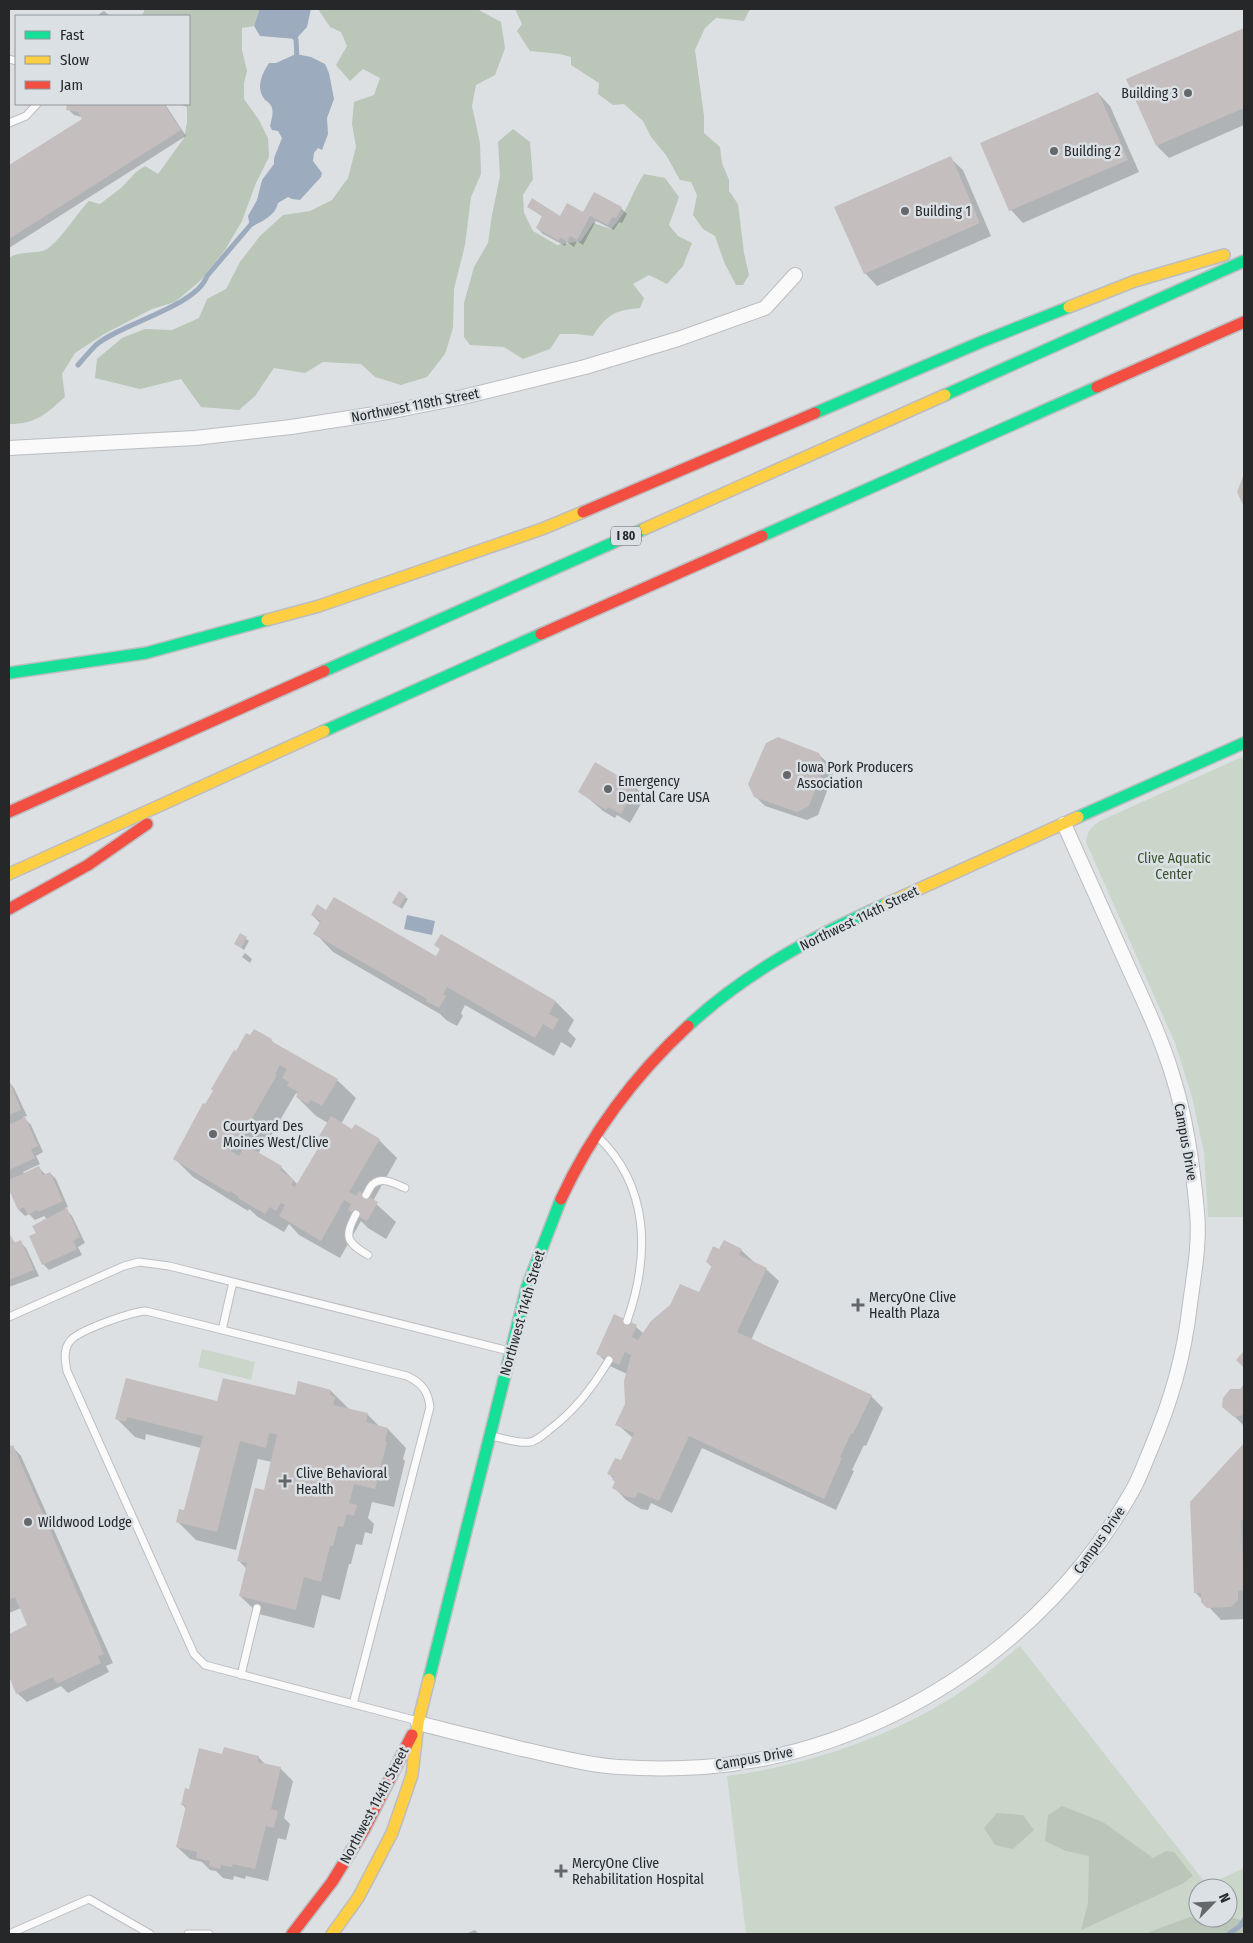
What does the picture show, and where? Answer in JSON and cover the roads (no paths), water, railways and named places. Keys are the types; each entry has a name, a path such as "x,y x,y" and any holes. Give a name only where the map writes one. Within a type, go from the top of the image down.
{"main road":[{"path":"9,673 146,653 328,603 542,529 981,342 1135,281 1235,251"},
{"name":"I 80","path":"9,812 1244,261"},
{"path":"11,873 204,784 1244,322"},
{"name":"Northwest 114th Street","path":"332,1934 358,1898 392,1833 412,1775 418,1722 510,1351 527,1287 542,1243 559,1202 596,1134 624,1093 648,1066 701,1015 733,988 797,948 840,924 1244,743"},
{"path":"9,909 88,865 204,784"},
{"name":"Northwest 114th Street","path":"292,1934 332,1882 364,1830 418,1722"}],"street":[{"name":"Northwest 118th Street","path":"9,448 129,442 282,428 388,412 463,397 585,367 678,339 766,308 795,275"},
{"name":"Campus Drive","path":"418,1722 561,1758 615,1767 660,1769 706,1766 750,1761 806,1748 853,1732 916,1703 974,1667 1013,1638 1085,1562 1132,1491 1166,1412 1186,1344 1196,1256 1198,1218 1190,1145 1174,1079 1159,1035 1064,824"}],"lane":[{"path":"9,123 26,116 36,105"},
{"path":"596,1134 621,1162 634,1196 642,1228 643,1252 639,1280 627,1321"},
{"path":"366,1195 373,1184 380,1181 388,1181 405,1188"},
{"path":"356,1214 347,1231 348,1236 356,1248 368,1255"},
{"path":"11,1314 124,1266 139,1262 169,1266 510,1351"},
{"path":"222,1330 233,1282"},
{"path":"353,1704 430,1407 429,1396 424,1387 407,1376 146,1311 135,1311 77,1336 70,1342 66,1350 67,1372 194,1654 205,1665 418,1722"},
{"path":"489,1435 519,1442 529,1442 538,1439 573,1410 599,1378 609,1360"},
{"path":"241,1675 257,1608"},
{"path":"9,1934 88,1899 150,1934"},
{"path":"188,1934 209,1934"}],"water":[{"path":"257,9 311,9 307,27 296,39 260,36 254,26 259,11"},
{"path":"296,54 311,57 325,64 329,73 334,99 327,118 328,134 322,150 318,148 314,153 313,161 322,173 321,177 300,200 288,197 278,203 271,215 250,228 248,216 257,200 262,180 274,164 274,158 282,138 278,131 272,130 270,126 272,108 261,93 261,79 269,63 276,63"},
{"path":"407,915 435,921 432,935 404,929"}],"waterway":[{"path":"292,35 296,39 297,60"},
{"path":"78,365 96,345 108,337 157,314 189,296 200,287 207,276 253,222"},
{"path":"1229,1934 1240,1926 1244,1920"}],"place":[{"name":"Building 3","path":"1188,93"},
{"name":"Building 2","path":"1054,151"},
{"name":"Building 1","path":"905,211"},
{"name":"Iowa Pork Producers Association","path":"787,775"},
{"name":"Emergency Dental Care USA","path":"608,789"},
{"name":"Courtyard Des Moines West/Clive","path":"213,1134"},
{"name":"MercyOne Clive Health Plaza","path":"858,1305"},
{"name":"Clive Behavioral Health","path":"285,1481"},
{"name":"Wildwood Lodge","path":"28,1522"},
{"name":"MercyOne Clive Rehabilitation Hospital","path":"561,1871"}],"park label":[{"name":"Clive Aquatic Center","path":"1174,866"}]}
